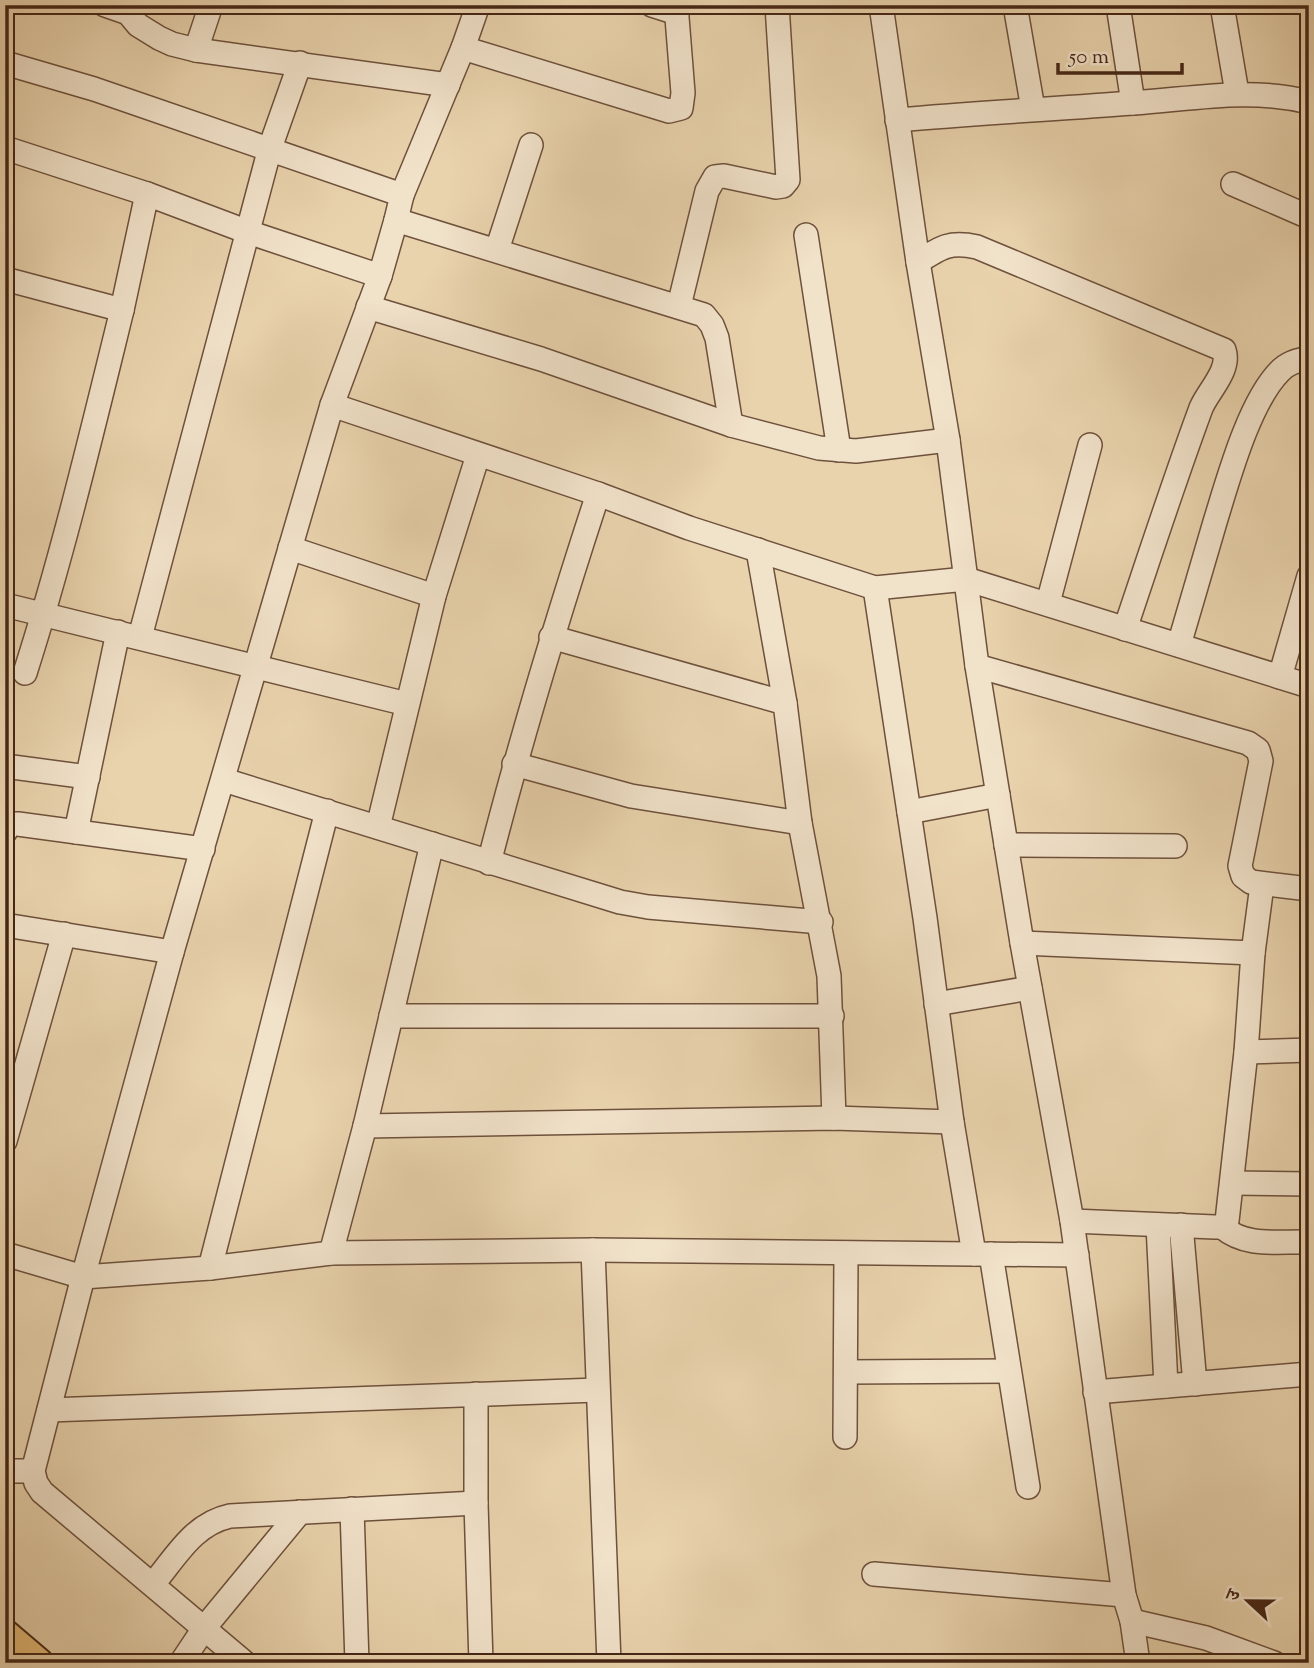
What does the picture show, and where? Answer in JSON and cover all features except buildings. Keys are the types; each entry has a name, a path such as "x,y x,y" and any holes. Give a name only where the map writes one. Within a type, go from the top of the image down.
{"main road":[{"path":"5,1634 38,1663"}],"street":[{"path":"105,5 126,9 138,25 159,38 196,50 448,85"},
{"path":"196,50 211,5"},
{"path":"245,1663 42,1492 33,1471 172,952 332,405 380,276 402,195 463,48 477,5"},
{"path":"463,48 668,111 676,110 681,108 683,102 677,9 652,5"},
{"path":"679,306 706,191 715,177 724,176 776,187 783,186 788,180 778,5"},
{"path":"881,5 918,262 948,440 977,666 1022,943 1072,1221 1125,1595 1138,1663"},
{"path":"1015,5 1033,109"},
{"path":"1118,5 1133,103"},
{"path":"1222,5 1237,93"},
{"path":"5,63 107,93 402,195"},
{"path":"76,832 88,777 129,634 195,424 270,148 300,63"},
{"path":"897,120 1237,93 1309,102"},
{"path":"497,250 531,145"},
{"path":"5,148 147,194 248,232 380,276"},
{"path":"1233,184 1309,217"},
{"path":"24,673 44,614 122,310 147,194"},
{"path":"396,220 704,315 717,338 731,425"},
{"path":"806,235 839,450"},
{"path":"918,262 948,245 959,243 977,247 1224,350 1224,366 1202,405 1125,629"},
{"path":"5,279 122,310"},
{"path":"368,307 541,359 731,425 819,448 856,451 948,440"},
{"path":"1179,645 1227,482 1248,425 1279,372 1290,362 1309,358"},
{"path":"332,405 875,588 966,579 1309,686"},
{"path":"1048,603 1090,445"},
{"path":"378,828 434,596 478,455"},
{"path":"489,863 551,637 598,494"},
{"path":"290,548 434,596"},
{"path":"758,550 785,703 800,823 821,922 829,976 834,1118"},
{"path":"1280,677 1309,576"},
{"path":"875,588 952,1122 1009,1371 1028,1487"},
{"path":"5,605 407,704"},
{"path":"551,637 785,703"},
{"path":"977,666 1248,743 1258,750 1261,761 1240,866 1243,876 1251,883 1309,889"},
{"path":"514,764 631,796 800,823"},
{"path":"5,766 88,777"},
{"path":"224,780 620,902 821,922"},
{"path":"909,812 998,795"},
{"path":"210,1268 327,811"},
{"path":"5,832 10,824 18,824 203,849"},
{"path":"331,1253 365,1126 432,844"},
{"path":"1006,845 1175,846"},
{"path":"1222,1227 1230,1212 1253,953 1262,884"},
{"path":"5,925 172,952"},
{"path":"5,1141 64,934"},
{"path":"1022,943 1253,953"},
{"path":"936,1004 1030,988"},
{"path":"391,1016 832,1016"},
{"path":"1246,1052 1309,1050"},
{"path":"365,1126 834,1118 952,1122"},
{"path":"1233,1183 1309,1184"},
{"path":"1072,1221 1222,1227 1244,1240 1309,1242"},
{"path":"1170,1225 1195,1384"},
{"path":"1166,1386 1170,1225"},
{"path":"5,1254 83,1277 210,1268 331,1253 593,1250 1077,1255"},
{"path":"593,1250 609,1663"},
{"path":"845,1437 846,1252"},
{"path":"846,1372 1009,1371"},
{"path":"1096,1392 1309,1374"},
{"path":"49,1410 597,1390"},
{"path":"476,1394 481,1663"},
{"path":"5,1471 33,1471"},
{"path":"153,1584 197,1531 209,1522 229,1516 476,1503"},
{"path":"352,1510 357,1663"},
{"path":"181,1663 205,1627 300,1512"},
{"path":"874,1574 1125,1595"},
{"path":"1132,1621 1206,1637 1274,1663"}]}
